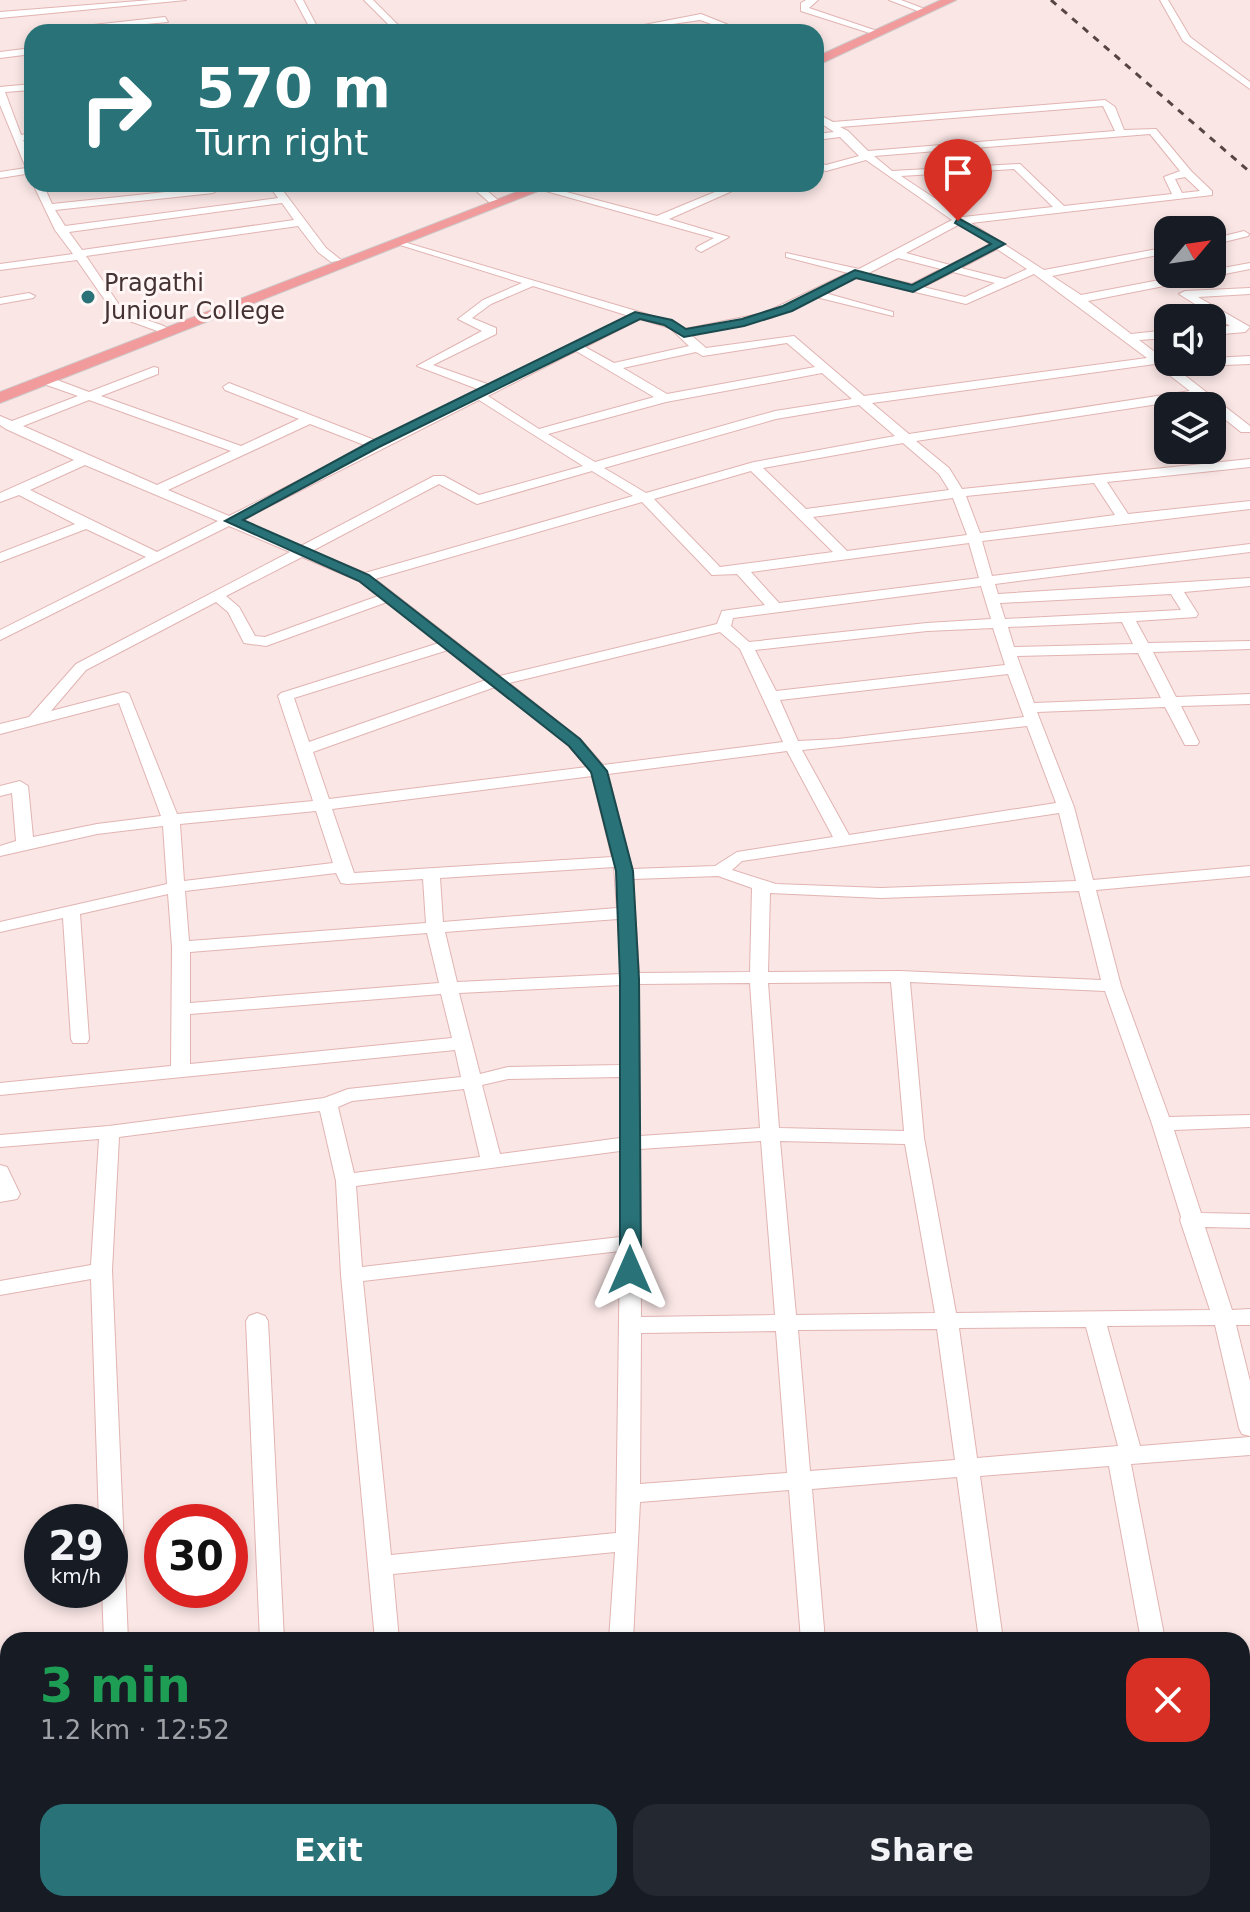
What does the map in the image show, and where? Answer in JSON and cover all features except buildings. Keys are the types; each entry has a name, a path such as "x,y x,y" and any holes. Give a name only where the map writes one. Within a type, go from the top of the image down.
{"main road":[{"path":"824,55 950,0"},
{"path":"0,389 518,192"},
{"path":"0,398 523,192"}],"street":[{"path":"0,15 182,0"},
{"path":"299,0 312,24"},
{"path":"368,0 393,24"},
{"path":"814,0 805,3 804,9 879,33"},
{"path":"893,0 926,11"},
{"path":"1164,0 1186,39 1250,86"},
{"path":"153,1 168,24"},
{"path":"653,24 697,15 721,24"},
{"path":"116,24 165,20"},
{"path":"0,55 24,52"},
{"path":"24,88 0,91 4,110 24,151"},
{"path":"832,125 1105,103 1110,107 1121,134"},
{"path":"824,120 845,133 864,156 958,221 1040,271 1154,357"},
{"path":"790,255 860,273 958,221 1208,193 1187,173 1153,131 985,143 864,156 824,167"},
{"path":"824,136 845,133"},
{"path":"975,135 1016,166 1060,208"},
{"path":"17,138 24,137"},
{"path":"0,175 24,166"},
{"path":"890,174 1016,166"},
{"path":"1178,195 1169,177 1187,173"},
{"path":"41,192 60,230 120,314 160,328"},
{"path":"135,192 146,216"},
{"path":"48,208 196,192"},
{"path":"278,192 322,250 335,260"},
{"path":"483,192 493,200"},
{"path":"563,192 724,237 701,249"},
{"path":"657,220 724,192"},
{"path":"60,230 146,216 284,200"},
{"path":"0,267 301,222"},
{"path":"1226,238 1244,234"},
{"path":"401,242 668,323 684,333 703,352 790,339 944,471 960,493 1013,669 1066,807 1112,986 1162,1124 1190,1220 1224,1319 1250,1428"},
{"path":"913,288 999,244"},
{"path":"684,333 767,316 855,274 966,301 1003,282 1040,271 1154,252"},
{"path":"897,254 1003,282"},
{"path":"1078,299 1250,266"},
{"path":"533,282 487,302 464,319 492,331 423,366 483,392 537,433 644,497 717,572 1124,518 1250,505"},
{"path":"1246,328 1185,294 1250,291"},
{"path":"817,294 889,314"},
{"path":"0,301 29,296"},
{"path":"0,636 639,315"},
{"path":"1226,330 1246,328"},
{"path":"1131,337 1154,335"},
{"path":"576,346 665,398"},
{"path":"613,367 696,348"},
{"path":"1226,361 1250,360"},
{"path":"35,720 81,667 439,479 477,500 775,415 944,387 1154,363"},
{"path":"537,433 665,398 822,369"},
{"path":"6,423 154,371"},
{"path":"1177,376 1196,392"},
{"path":"45,380 243,451"},
{"path":"229,387 375,445"},
{"path":"364,578 754,466 905,438 1154,401"},
{"path":"1226,414 1249,430"},
{"path":"160,489 309,419"},
{"path":"6,423 85,460 160,489 364,578 574,742 599,771 624,868 624,913 630,979 632,1143 628,1541 622,1632"},
{"path":"0,498 85,460"},
{"path":"803,514 960,493 1250,463"},
{"path":"754,466 845,557"},
{"path":"1098,479 1124,518"},
{"path":"19,490 157,557"},
{"path":"0,558 86,524"},
{"path":"723,627 727,614 904,589 987,582 1250,548"},
{"path":"742,570 776,608"},
{"path":"992,599 1250,582"},
{"path":"746,647 1001,622 1191,614 1175,589"},
{"path":"217,596 234,610 249,640 266,642 388,597"},
{"path":"1128,619 1191,742"},
{"path":"723,627 746,647 792,746 842,838"},
{"path":"303,750 498,681 723,627"},
{"path":"450,644 286,696 347,879 723,866 755,880 761,887 759,978 812,1632"},
{"path":"1008,652 1250,645"},
{"path":"771,696 1013,669"},
{"path":"0,729 124,697 171,820 181,947 180,1072"},
{"path":"0,851 97,829 324,805 792,746 838,744 1031,714 1250,699"},
{"path":"0,791 20,786 25,844"},
{"path":"723,866 737,857 842,838 1066,807"},
{"path":"0,927 176,887 343,867"},
{"path":"761,887 881,893 1085,876 1250,871"},
{"path":"431,874 435,928 491,1160"},
{"path":"71,911 80,1039"},
{"path":"181,947 624,913"},
{"path":"181,1009 449,988 630,979 900,976 1112,986"},
{"path":"900,976 914,1138 947,1323 990,1632"},
{"path":"0,1089 462,1043"},
{"path":"0,1141 109,1132 328,1104 348,1095 470,1082 508,1073 629,1071"},
{"path":"328,1104 346,1181 386,1632"},
{"path":"1162,1124 1250,1121"},
{"path":"109,1132 101,1270 116,1632"},
{"path":"346,1181 632,1143 770,1134 914,1138"},
{"path":"0,1172 10,1194 0,1195"},
{"path":"1190,1220 1250,1221"},
{"path":"352,1275 630,1243"},
{"path":"0,1288 101,1270"},
{"path":"630,1325 1250,1317"},
{"path":"257,1321 272,1632"},
{"path":"1095,1321 1124,1453 1152,1632"},
{"path":"628,1494 968,1469 1124,1453 1250,1446"},
{"path":"380,1566 628,1541"}],"railway":[{"path":"1051,0 1250,172"}],"place":[{"name":"Pragathi Juniour College","path":"88,297"}],"route":[{"path":"630,1270 630,979 624,871 599,771 574,742 364,578 232,521 375,445 479,395 487,388 564,354 639,315 668,323 684,333 744,322 788,309 855,274 913,288 999,244 958,221"}]}
